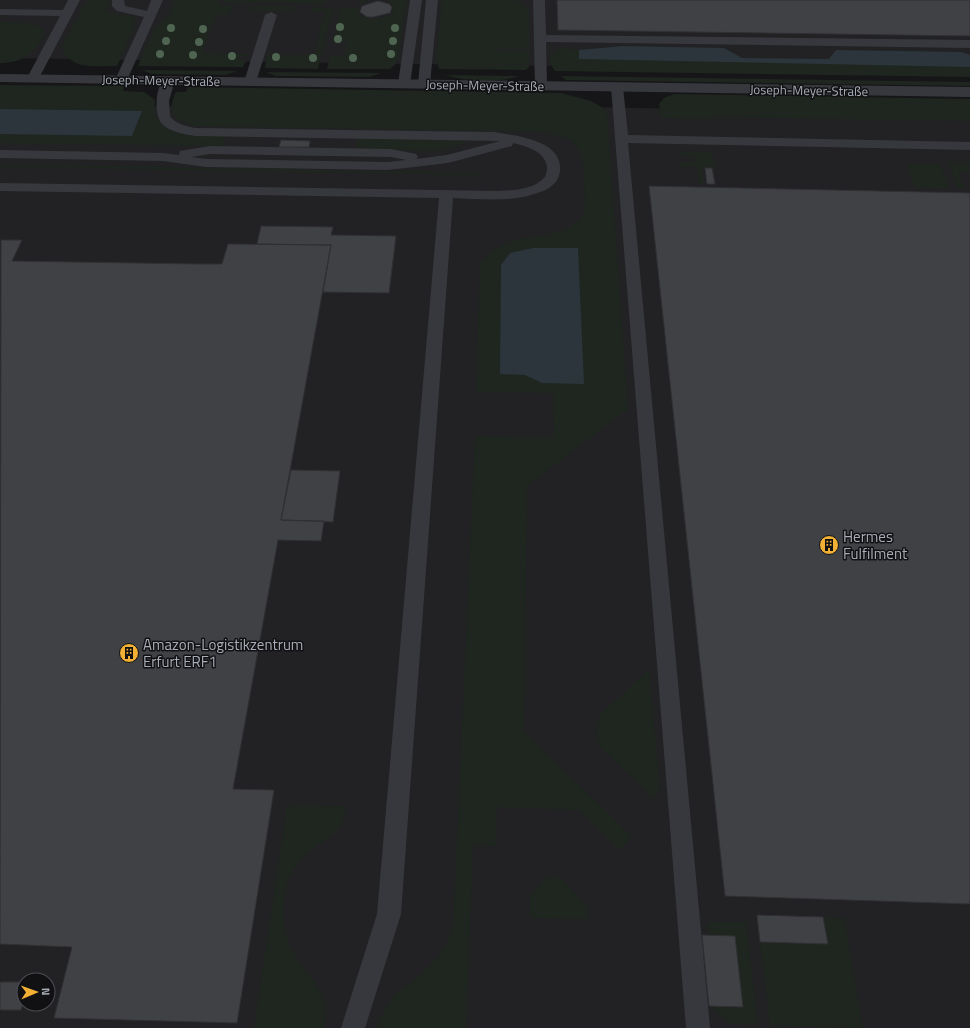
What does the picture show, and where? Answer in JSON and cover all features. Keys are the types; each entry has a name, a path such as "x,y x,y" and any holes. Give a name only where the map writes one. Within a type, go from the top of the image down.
{"street":[{"name":"Joseph-Meyer-Straße","path":"0,78 970,92"}],"lane":[{"path":"33,78 74,0"},
{"path":"118,0 118,6 121,9 151,15"},
{"path":"121,80 157,0"},
{"path":"404,84 416,0"},
{"path":"424,84 432,0"},
{"path":"539,0 541,86"},
{"path":"0,12 67,13"},
{"path":"250,82 271,15"},
{"path":"540,38 970,44"},
{"path":"0,187 446,194 518,193 540,188 548,183 553,176 555,168 552,159 538,146 520,140 494,136 202,132 182,130 172,126 161,113 160,105 169,80"},
{"path":"617,87 698,1028"},
{"path":"622,139 970,146"},
{"path":"0,154 163,157 206,163 388,166 448,159 500,144 520,140"},
{"path":"353,1028 389,914 446,194"}],"shaded area":[{"path":"0,0 970,0 970,72 0,58"},
{"path":"87,0 110,0 105,11 134,17 136,24 117,66 85,66 78,64 66,56 61,48"},
{"path":"175,0 220,0 219,5 233,5 230,15 216,15 202,53 249,54 248,56 239,56 238,60 246,60 243,67 138,66 155,27 168,16"},
{"path":"224,0 326,0 325,4 223,3"},
{"path":"360,0 370,0 360,4 358,14 367,18 375,19 383,18 392,14 394,5 386,0 407,0 398,58 395,65 390,69 327,69 330,56 345,56 347,42 333,42 341,8 358,8"},
{"path":"442,0 515,0 529,9 529,49 495,49 495,51 529,51 529,67 526,70 439,69 436,59"},
{"path":"251,6 295,6 294,11 249,11"},
{"path":"312,7 333,8 318,69 265,68 267,55 314,55 325,12 311,12"},
{"path":"0,22 30,23 41,27 45,34 37,47 27,56 8,63 0,63"},
{"path":"623,46 724,48 742,58 829,59 836,50 962,52 970,55 970,77 555,71 551,65 549,54 558,53 558,48 579,50"},
{"path":"623,46 724,48 742,58 829,59 836,50 962,52 970,55 970,67 579,59 579,50"},
{"path":"142,70 238,71 225,75 152,74"},
{"path":"266,72 381,73 369,77 276,76"},
{"path":"446,75 519,76 502,80 482,81"},
{"path":"561,76 970,82 970,86 566,80"},
{"path":"0,85 124,86 123,91 144,92 155,100 156,113 160,123 168,129 178,133 190,135 226,135 223,146 0,143"},
{"path":"188,87 562,93 598,104 607,113 628,409 527,486 524,732 632,836 619,850 579,810 497,807 496,846 473,845 466,1028 377,1028 380,1018 396,992 417,979 437,959 453,931 475,436 554,437 553,393 476,392 480,262 489,254 509,242 556,233 569,227 578,220 585,211 585,184 581,155 577,147 569,140 545,132 194,126 176,118 172,110 173,99 176,92 186,92"},
{"path":"674,94 970,99 970,121 709,117 709,119 661,118 659,104 664,98"},
{"path":"0,104 578,112 578,107 970,114 970,1028 0,1028"},
{"path":"0,109 142,111 132,136 0,134"},
{"path":"357,138 473,140 452,148 436,151 356,149"},
{"path":"678,152 712,152 715,167 701,167 704,184 700,184 697,167 680,167 679,162 696,162 695,156 678,155"},
{"path":"948,163 970,163 970,172 958,172 964,188 958,188"},
{"path":"0,164 482,173 481,175 0,167"},
{"path":"906,164 940,164 950,188 915,188"},
{"path":"533,248 578,248 584,384 542,383 525,375 500,374 501,265 510,253"},
{"path":"649,669 660,790 653,798 601,748 596,733 600,715"},
{"path":"287,805 346,806 342,823 334,834 304,855 297,864 286,886 284,898 284,920 288,941 297,959 321,992 326,1014 325,1028 254,1028"},
{"path":"547,877 560,877 588,907 588,919 530,918 530,896"},
{"path":"823,917 844,918 863,1028 770,1025 760,942 828,944"},
{"path":"707,922 746,922 758,1025 731,1024 709,1006 743,1006 735,936 709,935"}],"building":[{"path":"557,0 970,0 970,36 558,30"},
{"path":"378,1 389,4 392,7 390,13 367,17 360,12 362,6"},
{"path":"281,140 310,141 309,147 279,147"},
{"path":"705,168 712,168 715,184 707,184"},
{"name":"Hermes Fulfilment","path":"649,186 970,193 970,904 725,896"},
{"path":"261,226 333,227 331,235 396,236 389,293 323,292 331,245 257,244"},
{"name":"Amazon-Logistikzentrum Erfurt ERF1","path":"1,240 22,240 12,261 196,264 222,264 228,244 331,245 281,520 324,521 321,541 278,540 233,789 274,790 237,1023 54,1018 72,947 0,944"},
{"path":"291,470 340,471 333,522 281,520"},
{"path":"757,915 823,917 828,944 760,942"},
{"path":"702,935 735,936 743,1007 709,1006"},
{"path":"0,982 16,982 16,1010 0,1010"}],"place":[{"name":"Hermes Fulfilment","path":"829,545"},
{"name":"Amazon-Logistikzentrum Erfurt ERF1","path":"129,653"}]}
